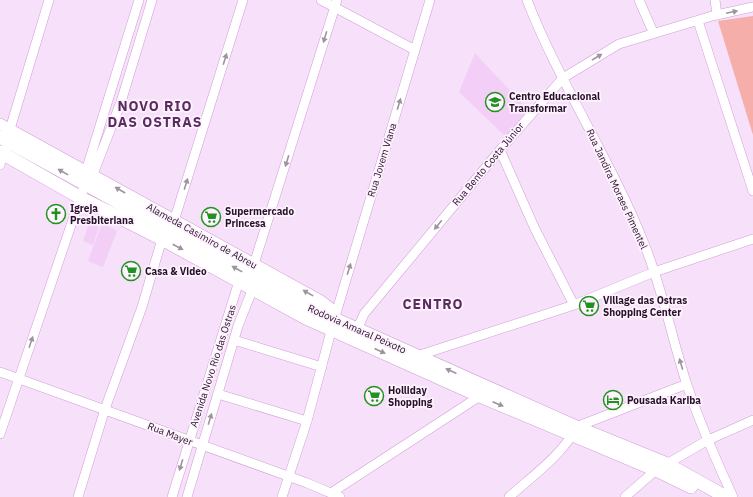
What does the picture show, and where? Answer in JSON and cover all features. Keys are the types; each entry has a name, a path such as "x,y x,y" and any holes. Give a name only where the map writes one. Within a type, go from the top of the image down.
{"highway":[{"name":"Rodovia Amaral Peixoto","path":"5,133 88,176 252,278 333,325"},
{"name":"Rodovia Amaral Peixoto","path":"1,157 162,239 253,288 358,336 480,396 574,431 662,467 726,497"},
{"name":"Rodovia Amaral Peixoto","path":"358,336 417,356 574,431"},
{"name":"Rodovia Amaral Peixoto","path":"662,467 710,497"}],"main road":[{"path":"0,124 5,133"},
{"name":"Alameda Casimiro de Abreu","path":"88,176 321,301 330,308 333,325"}],"street":[{"path":"5,133 49,0"},
{"path":"0,434 81,198 139,0"},
{"path":"88,176 121,102 152,0"},
{"path":"174,221 243,0"},
{"path":"321,0 336,4 415,50"},
{"name":"Rua Jovem Viana","path":"282,497 307,421 333,325 430,0"},
{"name":"Rua Jandira Moraes Pimentel","path":"527,0 540,34 636,225 654,272 687,384 706,441 733,497"},
{"path":"639,0 653,32"},
{"path":"716,0 717,15"},
{"path":"254,264 336,4"},
{"name":"Rua Bento Costa Júnior","path":"358,336 360,323 364,314 500,150 563,78 619,44 653,32 717,15 753,8"},
{"path":"698,21 753,191"},
{"path":"500,150 535,229 574,305"},
{"path":"78,497 105,409 142,307 162,239"},
{"path":"417,356 574,305 654,272 753,239"},
{"name":"Avenida Novo Rio das Ostras","path":"172,497 239,281"},
{"name":"Avenida Novo Rio das Ostras","path":"187,497 234,340 253,288"},
{"path":"234,340 322,367"},
{"name":"Rua Mayer","path":"0,372 105,409 335,495"},
{"path":"509,497 574,431 687,384"},
{"path":"218,394 307,421"},
{"path":"335,495 480,396"},
{"path":"625,497 662,467 706,441 753,420"}],"shaded area":[{"path":"753,16 753,135 718,21"},
{"name":"Centro Educacional Transformar","path":"475,53 529,111 507,138 459,92"},
{"path":"89,223 99,227 93,245 83,241"},
{"path":"102,223 117,231 103,267 88,261"}],"place":[{"name":"Centro Educacional Transformar","path":"495,102"},
{"name":"Igreja Presbiteriana","path":"56,214"},
{"name":"Supermercado Princesa","path":"211,217"},
{"name":"Casa & Video","path":"131,271"},
{"name":"Village das Ostras Shopping Center","path":"589,306"},
{"name":"Holliday Shopping","path":"374,396"},
{"name":"Pousada Kariba","path":"613,400"}],"district":[{"name":"NOVO RIO DAS OSTRAS","path":"155,114"},
{"name":"CENTRO","path":"433,304"}]}
